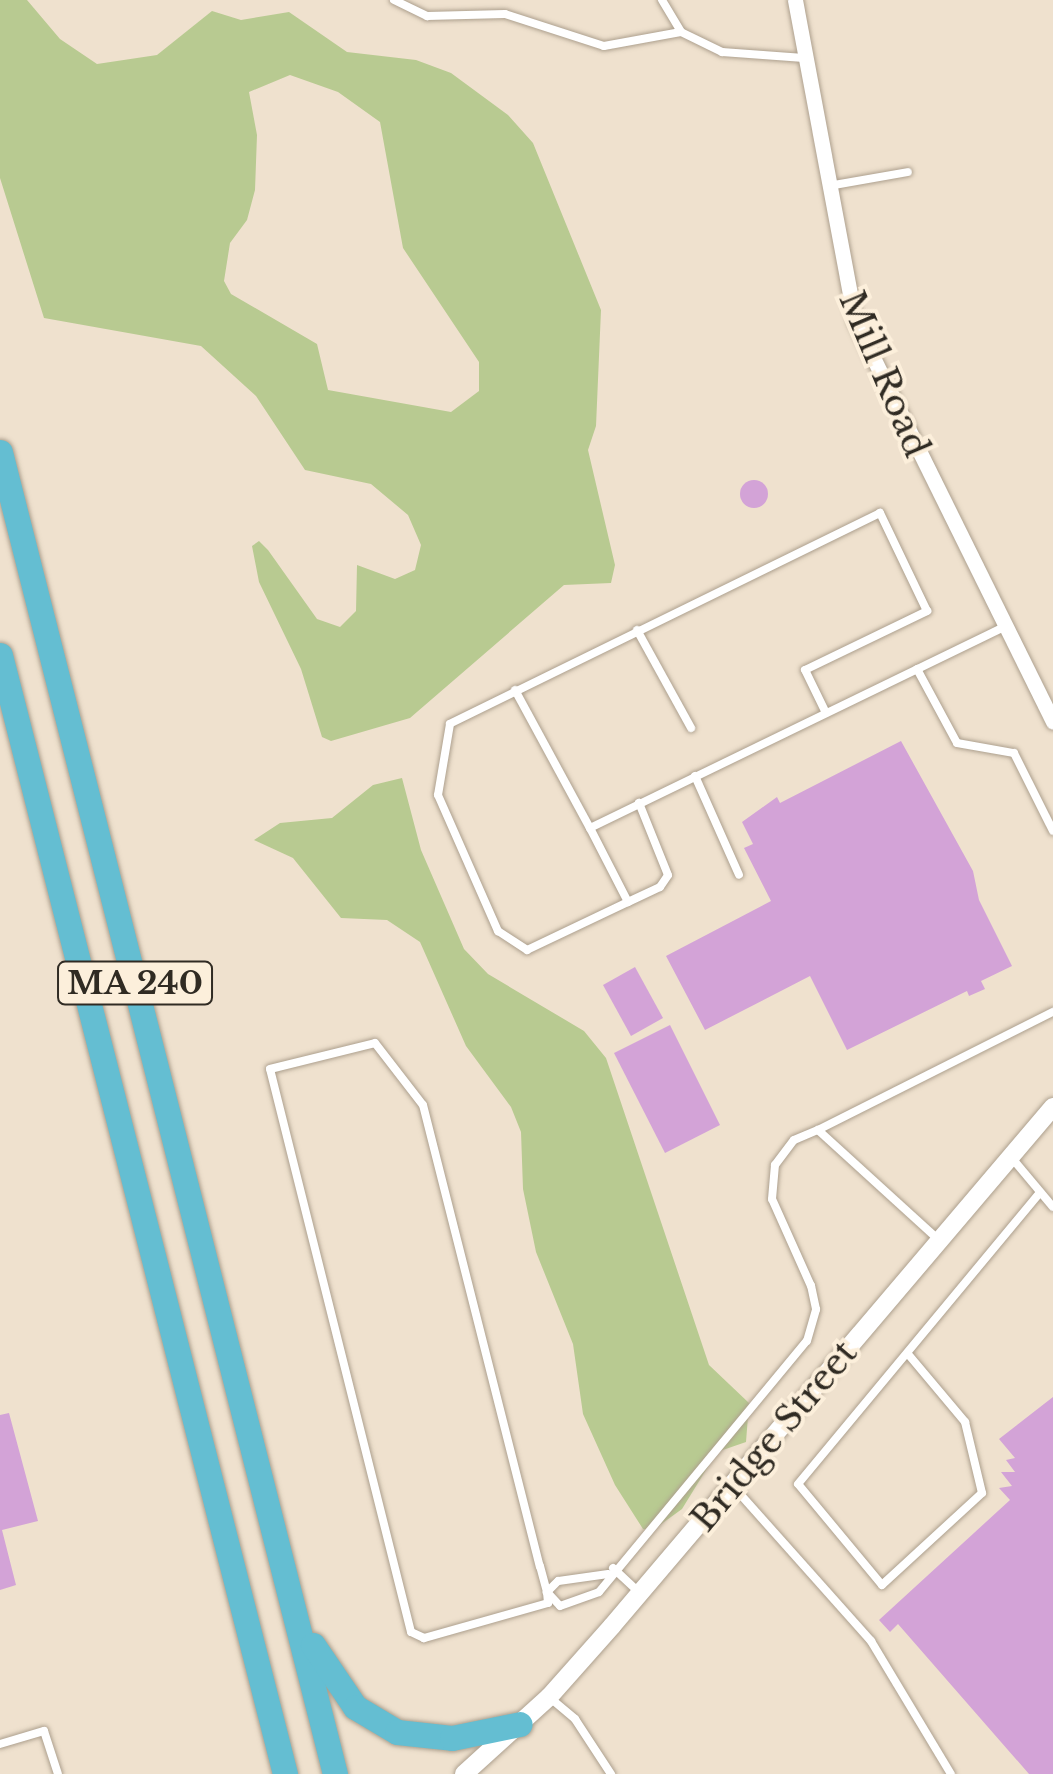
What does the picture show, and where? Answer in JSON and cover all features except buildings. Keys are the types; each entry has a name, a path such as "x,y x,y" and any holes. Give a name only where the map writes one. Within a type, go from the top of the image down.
{"highway":[{"name":"MA 240","path":"0,452 335,1774"},
{"name":"MA 240","path":"0,655 286,1774"},
{"path":"294,1607 335,1684 380,1724 434,1738 520,1724"},
{"path":"243,1608 270,1774"}],"street":[{"name":"Mill Road","path":"795,0 855,321 1053,722"},
{"name":"Bridge Street","path":"464,1774 550,1697 1053,1107"},
{"name":"Bridge Street","path":"445,1774 484,1754"}],"lane":[{"path":"394,0 426,16 505,14 604,46 681,32"},
{"path":"662,0 681,32 722,52 804,58"},
{"path":"828,186 908,172"},
{"path":"639,803 668,875 660,887 527,950 498,931 438,795 450,724 880,514 927,611 805,670 826,713"},
{"path":"590,828 1004,628"},
{"path":"637,630 691,728"},
{"path":"918,669 957,743 1014,754 1053,831"},
{"path":"515,690 628,902"},
{"path":"695,776 739,875"},
{"path":"640,1593 610,1571 558,1581 548,1592 548,1604 424,1638 410,1632 270,1069 374,1043 423,1105 548,1592 560,1606 599,1592 610,1571 807,1341 816,1309 811,1286 772,1200 776,1165 794,1140 1053,1012"},
{"path":"818,1130 940,1241"},
{"path":"1011,1157 1053,1208"},
{"path":"908,1354 965,1422 982,1493 882,1585 798,1484 1040,1192"},
{"path":"732,1485 871,1641 951,1774"},
{"path":"550,1697 575,1720 611,1774"},
{"path":"0,1744 44,1731 58,1774"}],"green space":[{"path":"0,0 27,0 60,39 97,64 157,55 212,11 241,20 289,12 347,52 416,60 451,73 508,115 533,143 601,310 596,426 588,450 615,565 611,583 564,585 410,718 331,741 322,737 301,669 259,582 252,546 259,541 268,550 317,619 340,627 356,611 357,565 395,579 415,570 421,545 408,515 371,484 305,470 256,396 201,346 44,318 0,178","holes":["290,75 338,92 380,122 403,248 479,362 479,391 451,412 328,390 317,344 231,294 224,281 230,243 247,220 255,190 257,135 249,92"]},
{"path":"402,778 421,850 464,949 488,974 584,1031 606,1058 709,1365 749,1403 746,1442 717,1452 682,1509 653,1530 643,1529 615,1485 583,1414 573,1344 536,1252 523,1189 521,1132 511,1107 466,1046 420,942 387,920 341,918 293,858 254,840 280,823 332,818 373,785"}]}
